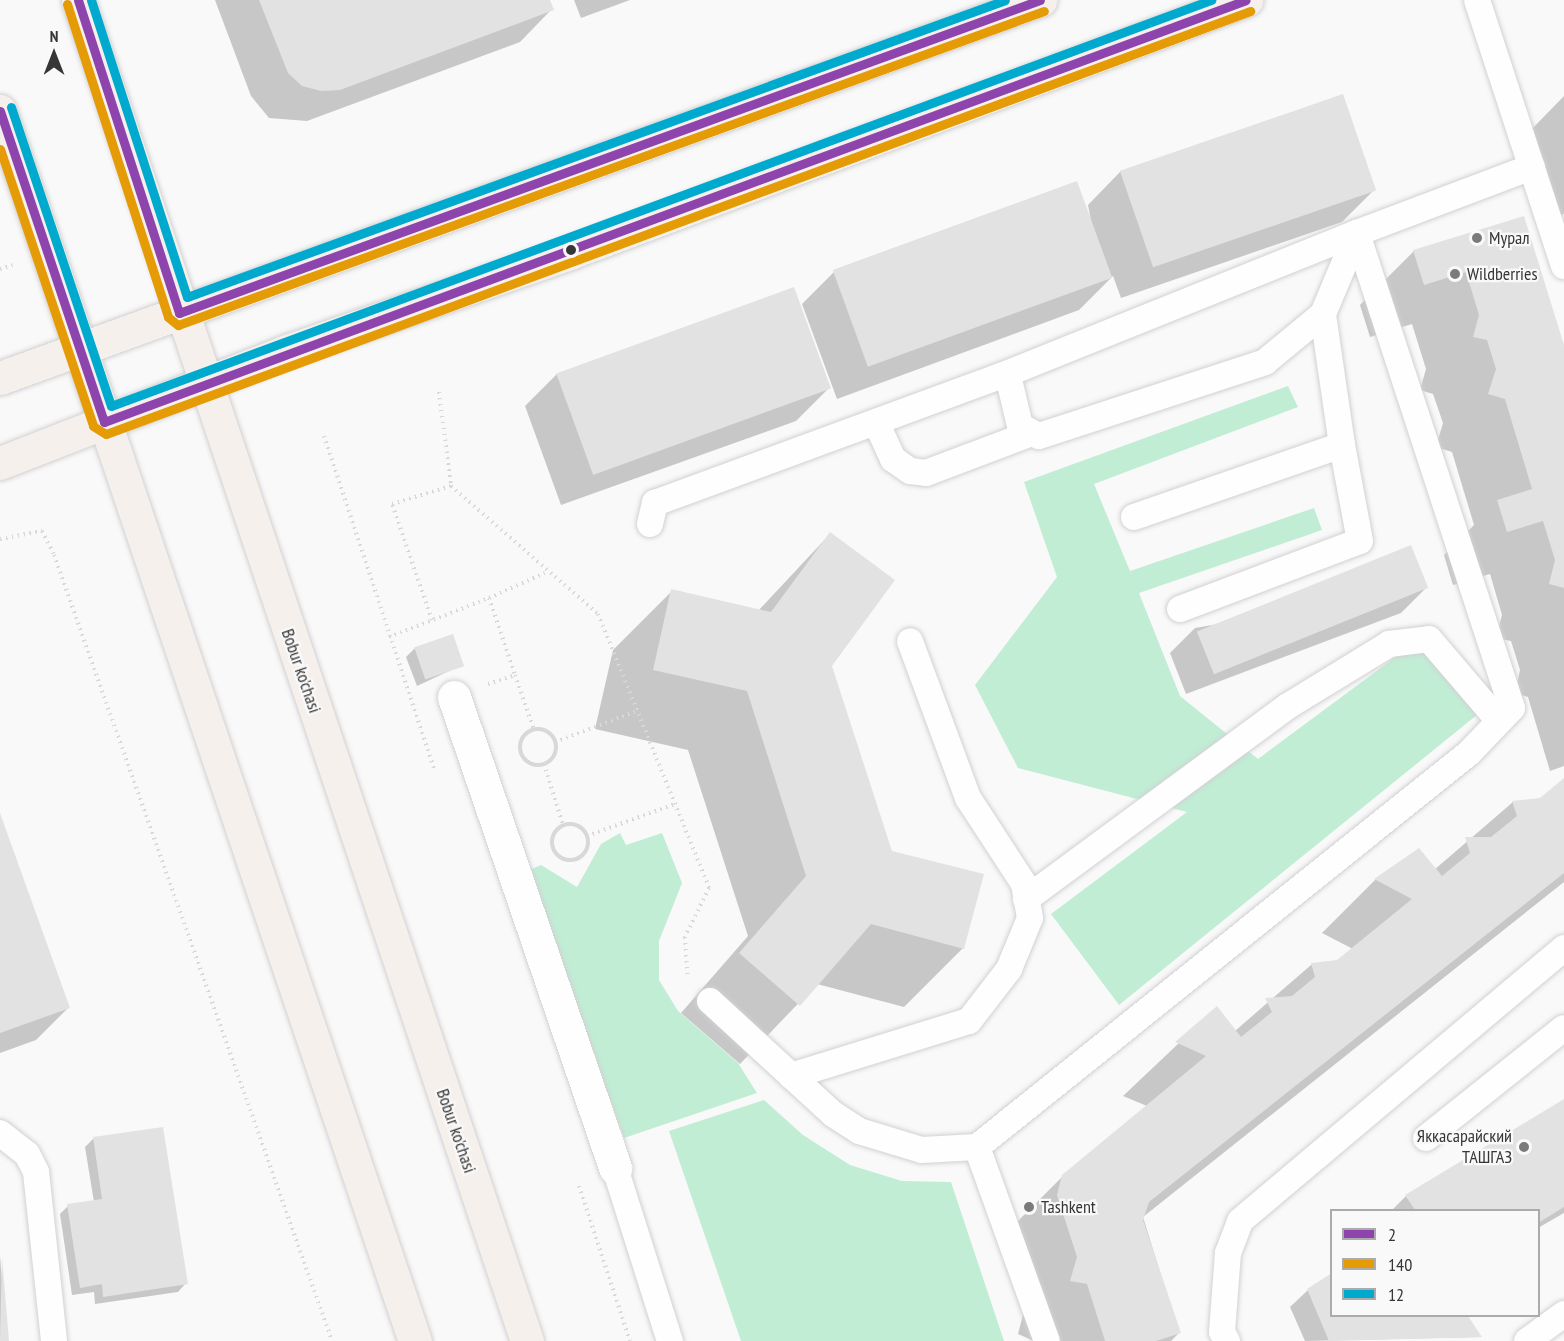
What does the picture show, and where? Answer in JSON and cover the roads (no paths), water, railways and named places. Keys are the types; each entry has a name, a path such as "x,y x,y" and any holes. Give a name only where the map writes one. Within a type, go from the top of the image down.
{"main road":[{"name":"Bobur ko'chasi","path":"78,0 180,313 527,1341"},
{"path":"0,378 1040,0"},
{"path":"0,463 204,384 1246,0"},
{"path":"0,111 415,1341"}],"street":[{"path":"454,697 615,1168"}],"lane":[{"path":"1477,0 1532,167 1558,224 1564,266"},
{"path":"650,524 655,503 1001,376 1357,233 1532,167"},
{"path":"1001,376 1010,384 1020,426 1029,434 1039,436 1265,362 1323,314 1357,233"},
{"path":"710,1002 833,1114 890,1143 951,1152 977,1148 1469,753 1512,708 1357,233"},
{"path":"1180,609 1360,541 1342,445 1323,314"},
{"path":"876,422 893,459 910,471 926,472 1029,434"},
{"path":"1134,517 1342,445"},
{"path":"1026,899 1288,706 1389,644 1429,639 1499,721"},
{"path":"791,1076 969,1021 1009,969 1030,918 1024,884 968,798 910,641"},
{"path":"1227,1341 1222,1332 1228,1253 1240,1221 1564,948"},
{"path":"1426,1138 1564,1028"},
{"path":"0,1133 27,1154 36,1173 54,1341"},
{"path":"977,1148 1047,1341"},
{"path":"615,1168 670,1341"},
{"path":"1527,1341 1564,1314"}],"place":[{"name":"Мурал","path":"1477,238"},
{"name":"Wildberries","path":"1455,274"},
{"name":"Яккасарайский ТАШГАЗ","path":"1524,1147"},
{"name":"Tashkent","path":"1029,1207"}]}
